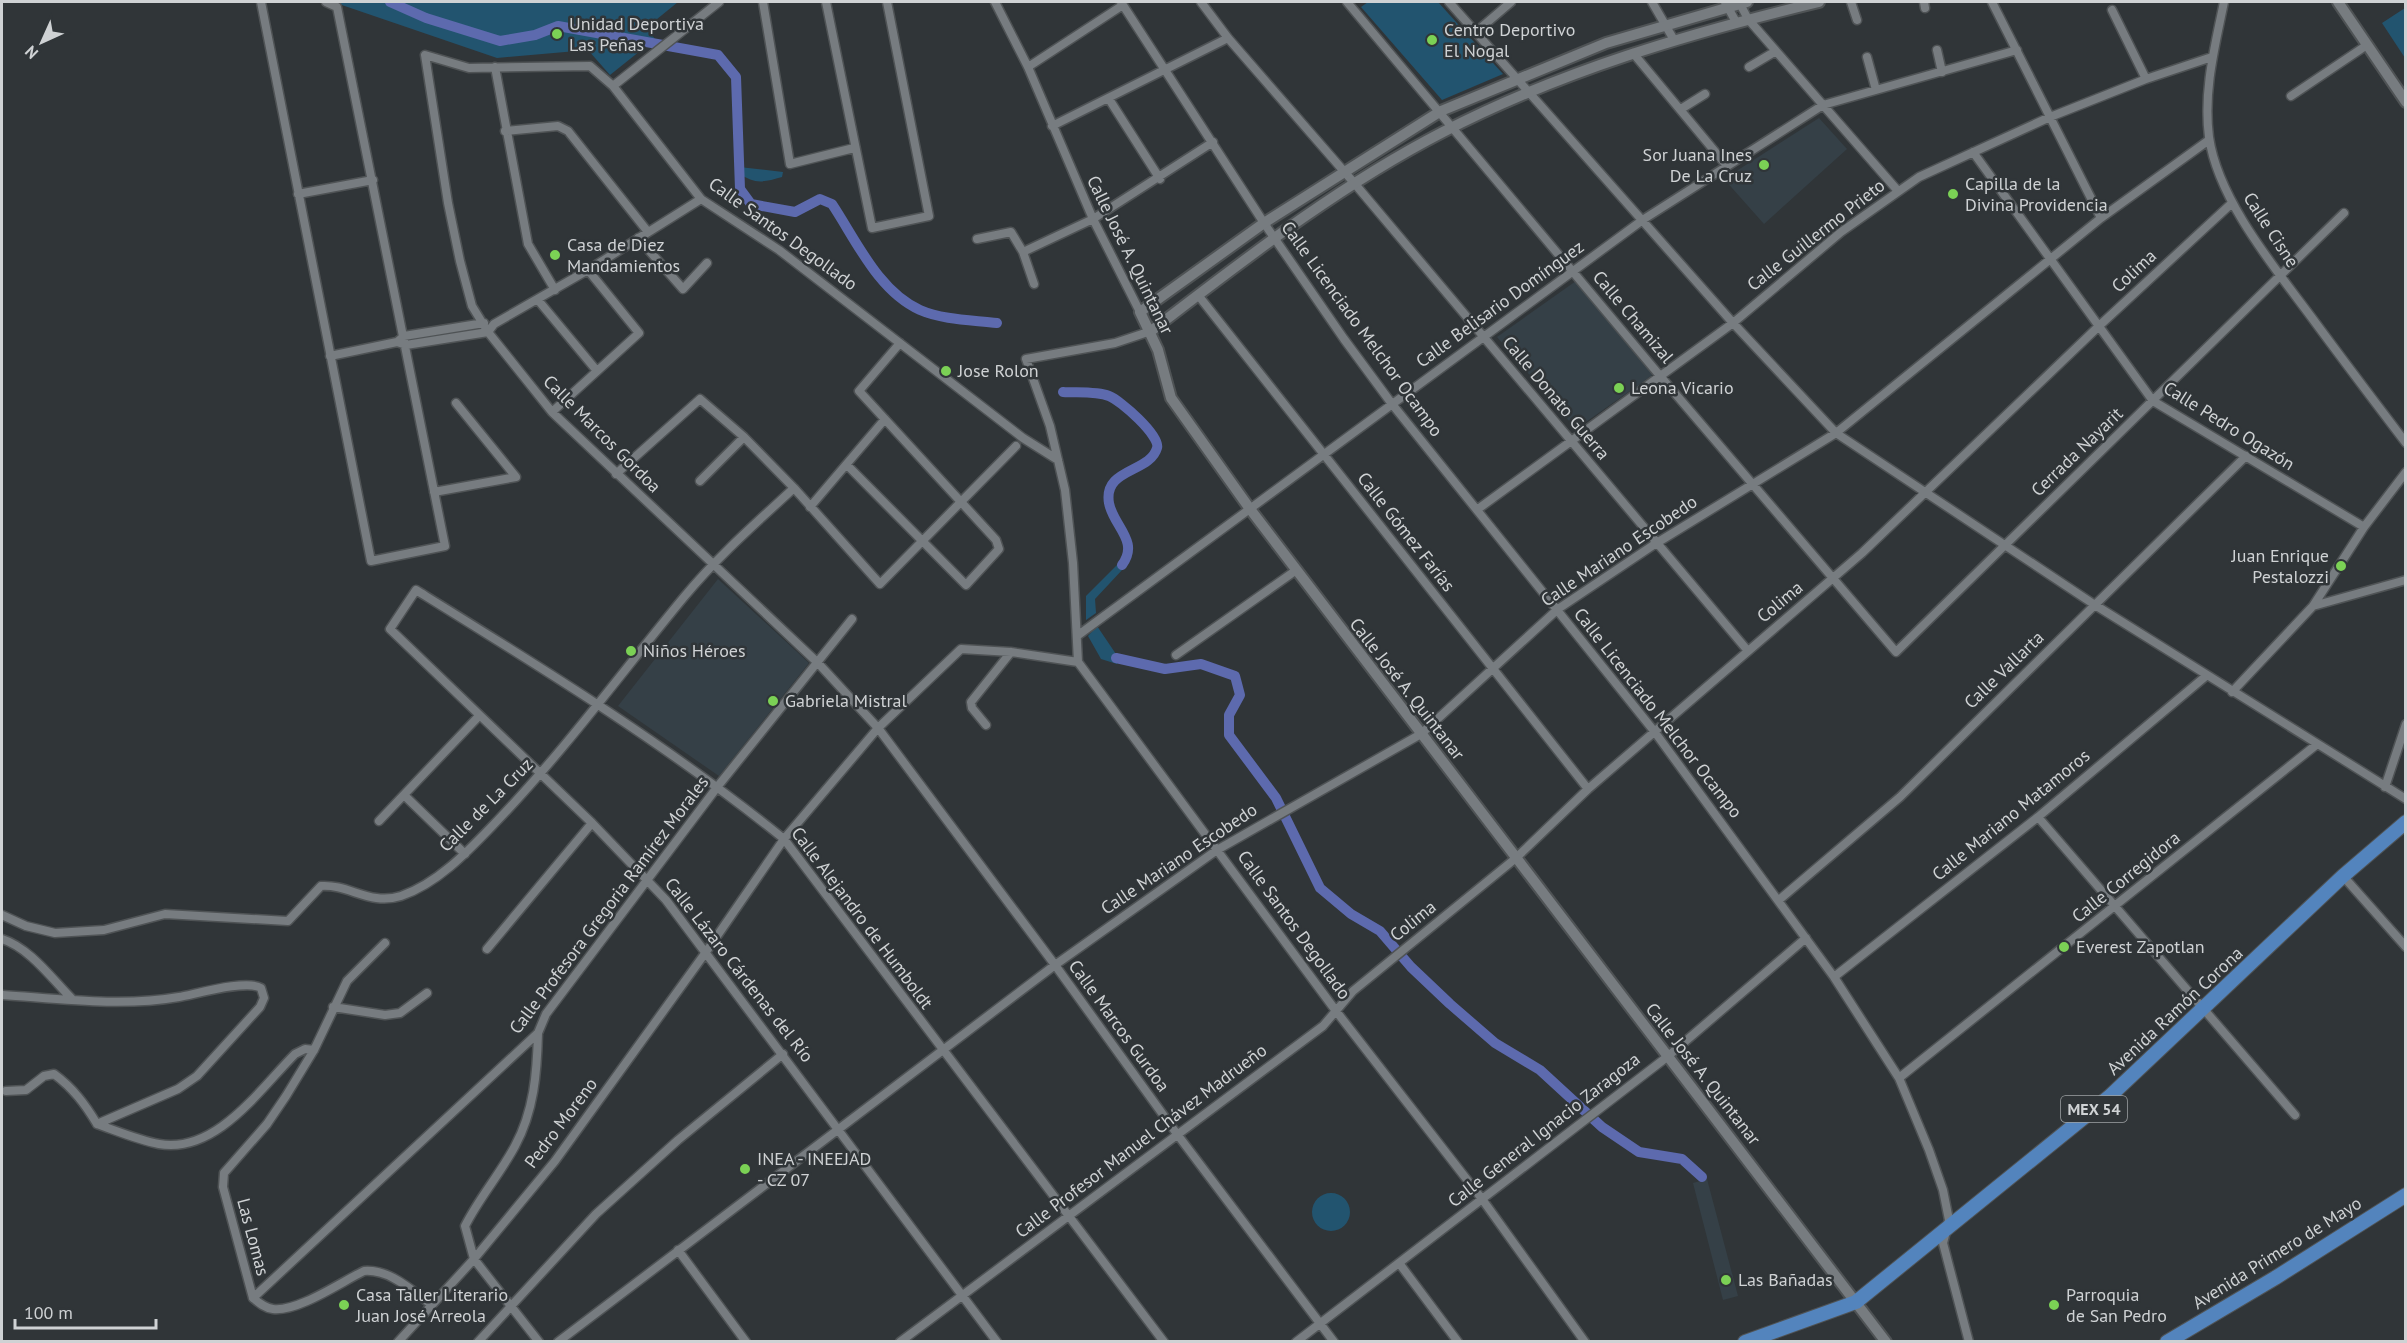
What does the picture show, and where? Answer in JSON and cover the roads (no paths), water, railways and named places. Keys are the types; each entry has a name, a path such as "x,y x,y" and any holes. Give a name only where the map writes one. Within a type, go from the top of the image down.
{"main road":[{"name":"Avenida Ramón Corona","path":"1746,1341 1856,1302 1946,1232 2109,1097 2343,876 2406,822"},
{"name":"Avenida Primero de Mayo","path":"2167,1341 2275,1278 2406,1195"}],"street":[{"path":"261,2 371,561 444,546 337,7 326,2"},
{"path":"613,86 719,2"},
{"path":"763,2 790,164 854,148"},
{"path":"826,2 872,228 929,216 887,2"},
{"path":"997,4 1007,2"},
{"name":"Calle Donato Guerra","path":"1201,2 1228,38 1344,171 1655,544 1748,651"},
{"name":"Calle Chamizal","path":"1347,2 1441,111 1661,377 1896,652"},
{"path":"1449,2 1644,219 1733,322 1836,433 2095,605 2316,745 2406,799"},
{"path":"1476,32 1511,2"},
{"path":"1652,2 1674,40"},
{"path":"1140,312 1264,223 1441,111 1606,43 1726,4 1742,2 1748,19 1898,191"},
{"path":"706,952 784,839 878,728 961,649 1011,652 1078,662 1073,563 1058,459 1050,426 1026,359 1115,343 1151,331 1274,238 1355,184 1453,127 1531,93 1634,53 1736,22 1819,2"},
{"path":"1851,2 1857,20"},
{"path":"1992,2 2101,218"},
{"name":"Calle Cisne","path":"2224,2 2212,57 2207,108 2210,140 2232,203 2280,275 2406,442"},
{"path":"2338,2 2406,102"},
{"path":"1028,67 1122,3"},
{"name":"Calle Licenciado Melchor Ocampo","path":"1122,3 1274,238 1392,404 1654,731 1834,977 1899,1078 1943,1190 1949,1220 1943,1243 1969,1341"},
{"name":"Calle José A. Quintanar","path":"997,4 1028,67 1093,219 1151,331 1171,398 1295,571 1886,1341"},
{"path":"1726,4 1736,22"},
{"path":"2112,10 2146,79"},
{"path":"1053,126 1228,38"},
{"path":"2291,96 2367,45"},
{"path":"1937,50 1942,72"},
{"name":"Calle Belisario Domínguez","path":"1077,636 1644,219 1823,105 2017,50"},
{"path":"1749,67 1776,51"},
{"path":"1634,53 1727,166"},
{"name":"Calle Santos Degollado","path":"425,55 469,68 590,66 613,86 700,199 779,250 1023,438 1058,459"},
{"name":"Calle Marcos Gordoa","path":"425,55 448,203 469,299 488,332 552,412 818,663 878,728"},
{"path":"1867,57 1876,90"},
{"name":"Calle Guillermo Prieto","path":"1478,509 1570,440 1661,377 1733,322 1796,268 1898,191 1947,161 1973,152 2050,117 2146,79 2212,57"},
{"path":"495,67 505,131 528,244 555,290"},
{"path":"1681,109 1705,94"},
{"path":"1109,99 1160,179"},
{"path":"505,131 558,126 568,131 648,232"},
{"name":"Calle Mariano Escobedo","path":"558,1341 1055,965 1217,850 1264,821 1421,734 1558,609 1655,544 1836,433 2101,218 2210,140"},
{"path":"1023,252 1093,219 1160,179 1213,142"},
{"name":"Calle Pedro Ogazón","path":"1973,152 2152,401 2364,527"},
{"path":"298,194 373,180"},
{"path":"403,341 443,339 488,332 494,324 588,270 700,199"},
{"name":"Colima","path":"1336,1011 1353,990 1516,858 1588,789 1832,579 2232,203"},
{"name":"Cerrada Nayarit","path":"1896,652 2344,213"},
{"path":"977,240 1011,232 1023,252 1034,284"},
{"path":"638,238 683,289 707,263"},
{"path":"552,412 639,333 588,270"},
{"name":"Calle Gómez Farías","path":"1198,295 1588,789"},
{"path":"538,300 597,370"},
{"path":"330,356 403,341 441,330 482,322 494,324"},
{"path":"441,330 443,339"},
{"path":"847,465 966,585 999,549 996,540 859,391 900,343"},
{"path":"616,474 700,399 744,437 794,488 880,584 1016,446"},
{"path":"434,492 516,477 456,403"},
{"path":"810,507 885,419"},
{"path":"700,481 744,437"},
{"name":"Calle Vallarta","path":"1779,900 1900,797 2246,456"},
{"path":"2232,692 2313,606 2364,527 2406,472"},
{"name":"Calle de La Cruz","path":"2,915 26,926 55,933 104,930 165,914 288,921 321,886 330,885 379,899 398,897 418,889 465,854 541,775 713,563 794,488"},
{"path":"1176,655 1295,571"},
{"path":"2313,606 2406,580"},
{"name":"Calle Alejandro de Humboldt","path":"390,629 416,590 598,704 718,786 784,839 1164,1341"},
{"name":"Calle Profesora Gregoria Ramírez Morales","path":"253,1298 538,1033 546,1014 649,881 718,786 852,619"},
{"name":"Calle Lázaro Cárdenas del Río","path":"390,629 478,717 592,823 649,881 706,952 840,1129 997,1341"},
{"path":"986,725 972,708 971,702 1011,652"},
{"name":"Calle Santos Degollado","path":"1078,662 1336,1011 1482,1199 1585,1341"},
{"name":"Calle Mariano Matamoros","path":"1834,977 2038,817 2206,676"},
{"path":"379,821 478,717"},
{"path":"2385,787 2406,724"},
{"name":"Calle Marcos Gurdoa","path":"878,728 1055,965 1177,1134 1334,1341"},
{"name":"Calle Corregidora","path":"1899,1078 2316,745"},
{"path":"404,795 465,854"},
{"path":"2038,817 2295,1115"},
{"path":"487,950 592,823"},
{"path":"2343,876 2406,947"},
{"name":"Calle General Ignacio Zaragoza","path":"1296,1341 1667,1057 1806,938"},
{"path":"2,939 12,942 28,955 73,1000"},
{"path":"6,1091 26,1089 44,1076 54,1074 84,1102 97,1124 160,1144 188,1144 205,1139 223,1126 295,1054 305,1049 314,1050 347,981 385,943"},
{"name":"Pedro Moreno","path":"398,1341 474,1259 555,1161 706,952"},
{"path":"3,995 73,1000 175,998 248,985 256,985 263,993 260,1006 197,1076 178,1089 97,1124"},
{"path":"333,1007 386,1015 400,1013 427,993"},
{"name":"Calle Profesor Manuel Chávez Madrueño","path":"900,1341 1315,1032 1336,1011"},
{"path":"538,1033 534,1094 524,1128 465,1226 474,1259 539,1341"},
{"name":"Las Lomas","path":"314,1050 267,1124 224,1173 223,1187 253,1298 264,1306 286,1308 298,1305 364,1271 376,1270 388,1274 432,1305"},
{"path":"478,1341 604,1207 678,1140 783,1054"},
{"path":"678,1250 746,1341"},
{"path":"1399,1263 1458,1341"}],"waterway":[{"path":"390,2 426,18 500,41 535,35 558,26 718,55 736,77 740,189 751,204 795,212 820,199 832,204 880,278 905,301 920,310 938,316 997,323"},
{"path":"1063,392 1098,393 1109,396 1139,419 1157,442 1153,456 1120,477 1113,483 1109,492 1111,511 1127,541 1127,556 1122,565"},
{"path":"1116,658 1165,669 1201,664 1235,676 1240,695 1229,715 1229,735 1276,798 1320,888 1351,914 1380,931 1411,967 1450,1004 1495,1043 1540,1070 1602,1127 1639,1152 1682,1159 1702,1177"}],"place":[{"name":"Unidad Deportiva Las Peñas","path":"557,34"},
{"name":"Centro Deportivo El Nogal","path":"1432,40"},
{"name":"Sor Juana Ines De La Cruz","path":"1764,165"},
{"name":"Capilla de la Divina Providencia","path":"1953,194"},
{"name":"Casa de Diez Mandamientos","path":"555,255"},
{"name":"Jose Rolon","path":"946,371"},
{"name":"Leona Vicario","path":"1619,388"},
{"name":"Juan Enrique Pestalozzi","path":"2341,566"},
{"name":"Niños Héroes","path":"631,651"},
{"name":"Gabriela Mistral","path":"773,701"},
{"name":"Everest Zapotlan","path":"2064,947"},
{"name":"INEA - INEEJAD - CZ 07","path":"745,1169"},
{"name":"Las Bañadas","path":"1726,1280"},
{"name":"Casa Taller Literario Juan José Arreola","path":"344,1305"},
{"name":"Parroquia de San Pedro","path":"2054,1305"}]}
